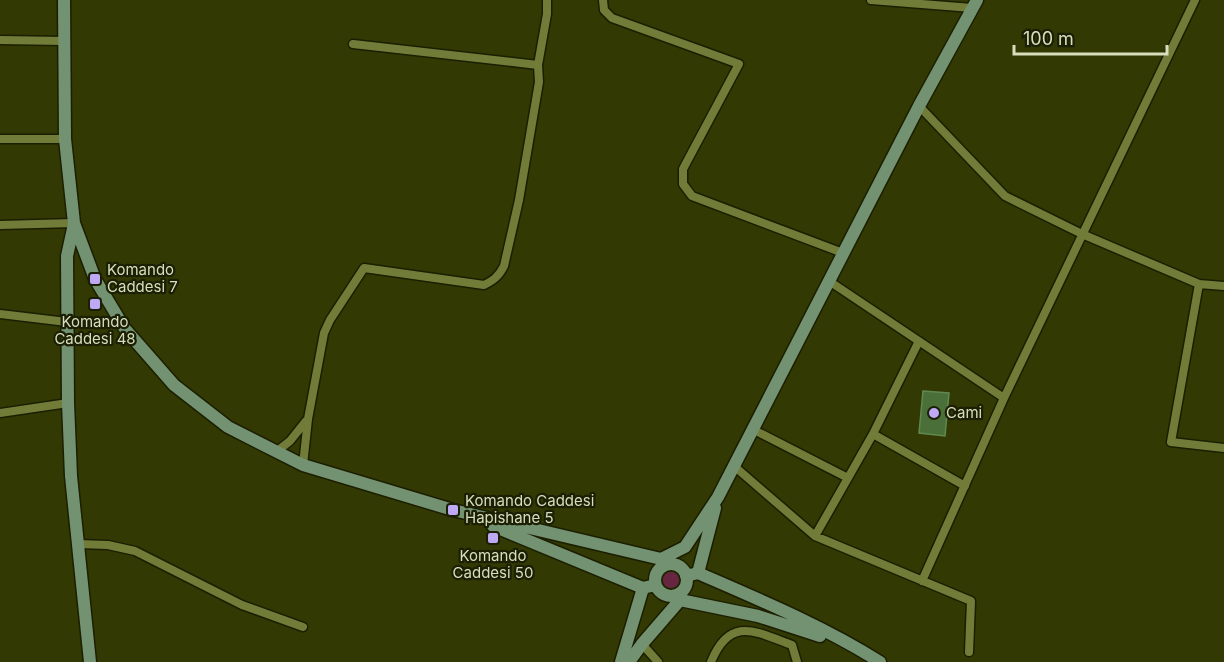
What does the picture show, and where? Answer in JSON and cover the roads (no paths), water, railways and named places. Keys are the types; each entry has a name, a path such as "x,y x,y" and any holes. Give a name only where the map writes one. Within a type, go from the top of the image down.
{"street":[{"path":"64,0 65,139 74,223 95,279 125,328 174,385 228,427 303,465 453,510 676,565 692,575 764,602 861,650 880,662"},
{"path":"303,465 308,419 324,333 364,268 484,285 493,281 504,266 519,200 539,82 538,65 548,0"},
{"path":"603,0 604,10 612,18 739,64 683,169 683,184 692,196 843,253"},
{"path":"621,662 649,586 664,562 685,547 718,497 919,106 974,4 871,0"},
{"path":"922,581 1004,398 1195,0"},
{"path":"0,40 64,41"},
{"path":"353,44 538,65"},
{"path":"919,106 1005,196 1082,234 1199,284 1224,286"},
{"path":"0,139 65,139"},
{"path":"0,225 74,223"},
{"path":"74,223 67,256 70,476 90,662"},
{"path":"829,281 1004,398"},
{"path":"1199,284 1171,442 1224,448"},
{"path":"0,314 68,322"},
{"path":"815,536 873,434 919,341"},
{"path":"0,413 68,403"},
{"path":"276,452 297,434 308,419"},
{"path":"753,429 848,478"},
{"path":"873,434 965,486"},
{"path":"734,466 815,536 971,601 969,652"},
{"path":"629,662 679,597 692,575 718,497"},
{"path":"453,510 649,586 665,595 758,616 861,650"},
{"path":"78,544 108,544 135,551 242,605 303,627"},
{"path":"711,662 718,646 733,632 753,631 792,645 797,662"},
{"path":"642,644 658,662"}],"place":[{"name":"Komando Caddesi 7","path":"95,279"},
{"name":"Komando Caddesi 48","path":"95,304"},
{"name":"Cami","path":"934,413"},
{"name":"Komando Caddesi Hapishane 5","path":"453,510"},
{"name":"Komando Caddesi 50","path":"493,538"}]}
